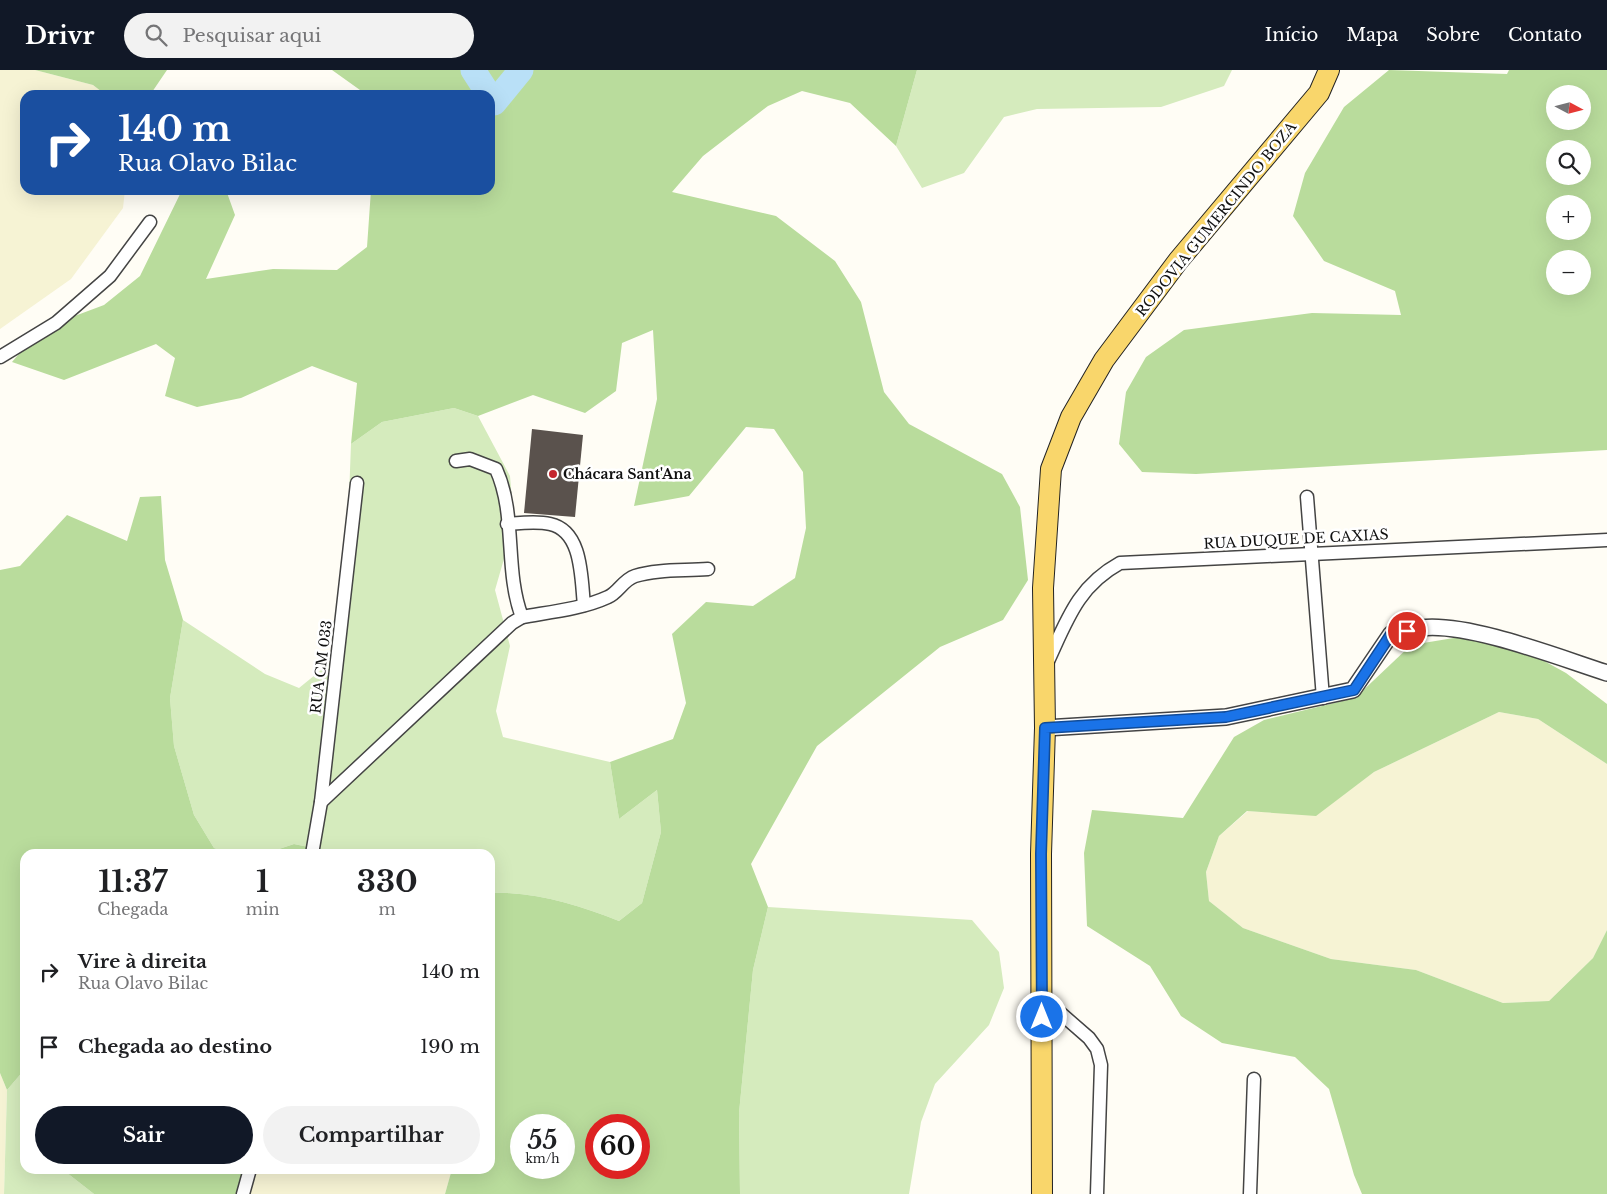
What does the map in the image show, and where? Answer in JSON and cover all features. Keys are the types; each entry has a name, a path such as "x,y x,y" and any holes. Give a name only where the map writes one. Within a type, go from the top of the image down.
{"main road":[{"name":"RODOVIA GUMERCINDO BOZA","path":"1042,1194 1041,854 1045,728 1043,588 1051,469 1071,417 1104,360 1178,261 1319,93 1329,70"}],"street":[{"path":"0,357 56,322 110,276 150,222"},
{"path":"456,461 470,460 496,469 504,487 510,560 522,617"},
{"name":"RUA CM 033","path":"313,849 321,802 357,483"},
{"path":"1307,497 1313,553 1323,698"},
{"path":"507,524 550,524 563,529 577,549 584,605"},
{"name":"RUA DUQUE DE CAXIAS","path":"1044,668 1066,621 1087,587 1101,573 1120,563 1607,540"},
{"path":"321,802 512,623 522,617 584,605 610,597 621,584 634,576 708,570"},
{"path":"1045,728 1226,717 1354,690 1391,634 1422,627 1454,629 1502,640 1607,672"},
{"path":"1042,997 1088,1038 1097,1049 1101,1065 1097,1194"},
{"path":"1250,1194 1254,1079"},
{"path":"243,1194 249,1174"}],"shaded area":[{"path":"0,70 35,70 93,85 100,90 20,90 20,195 124,195 123,208 71,279 0,329"},
{"path":"1499,712 1538,719 1607,764 1607,930 1593,958 1549,1001 1503,1003 1416,970 1331,959 1243,928 1209,901 1206,872 1219,836 1248,811 1316,815 1374,772"},
{"path":"0,1073 7,1090 4,1194 0,1194"},
{"path":"253,1174 451,1174 445,1194 248,1194"}],"green space":[{"path":"35,70 167,70 153,90 100,90 93,85"},
{"path":"332,70 917,70 896,146 850,103 802,91 768,106 703,156 672,192 776,216 835,261 861,302 884,392 909,424 1002,474 1020,507 1028,580 1003,620 940,647 817,746 751,864 768,907 753,970 739,1113 740,1194 445,1194 451,1174 495,1174 495,893 523,894 556,900 619,921 642,903 661,832 657,790 619,819 610,762 673,739 686,703 672,634 706,602 753,606 795,578 806,528 803,472 774,429 746,427 689,496 634,506 657,399 653,330 622,343 616,391 585,413 533,395 478,416 454,408 382,422 351,444 357,383 312,366 241,398 197,407 165,396 175,358 156,344 64,380 12,362 40,329 104,305 140,276 180,195 228,195 235,215 206,279 273,269 337,270 367,247 371,195 495,195 495,90 360,90"},
{"path":"917,70 1232,70 1224,86 1161,107 1037,109 1004,117 964,173 922,188 896,146"},
{"path":"1389,70 1507,74 1509,70 1607,70 1607,450 1196,474 1142,472 1119,444 1126,392 1146,357 1184,330 1312,313 1401,315 1395,291 1324,261 1293,216 1305,173 1344,107"},
{"path":"454,408 478,416 510,476 514,524 495,590 510,646 496,711 503,737 610,762 619,819 657,790 661,832 642,903 619,921 556,900 523,894 495,893 495,849 318,849 294,844 279,849 217,849 214,848 194,815 174,746 170,698 183,620 265,674 299,688 331,662 348,523 351,444 382,422"},
{"path":"161,496 165,560 183,620 170,698 174,746 194,815 214,848 217,849 20,849 20,1075 7,1090 0,1073 0,570 20,566 67,515 127,541 140,497"},
{"path":"1466,636 1526,651 1566,673 1607,704 1607,764 1538,719 1499,712 1374,772 1316,816 1247,811 1219,836 1206,872 1209,901 1243,928 1331,959 1416,970 1503,1003 1549,1001 1593,958 1607,930 1607,1194 1362,1194 1354,1175 1329,1089 1295,1057 1222,1043 1181,1016 1150,966 1087,926 1084,853 1092,810 1183,818 1234,737 1264,720 1355,698 1411,645"},
{"path":"294,844 318,849 279,849"},
{"path":"768,907 972,920 999,952 1004,988 989,1025 935,1084 921,1122 909,1194 740,1194 739,1113 753,970"},
{"path":"20,1075 20,1174 68,1174 94,1194 4,1194 7,1090"},
{"path":"68,1174 253,1174 247,1194 94,1194"}],"building":[{"name":"Chácara Sant'Ana","path":"532,429 583,435 575,517 524,513"}],"waterway":[{"path":"473,70 486,90"},
{"path":"495,102 521,70"}],"place":[{"name":"Chácara Sant'Ana","path":"553,474"}],"route":[{"path":"1042,1017 1043,876 1041,854 1045,728 1226,717 1354,690 1391,634 1407,631"}]}
